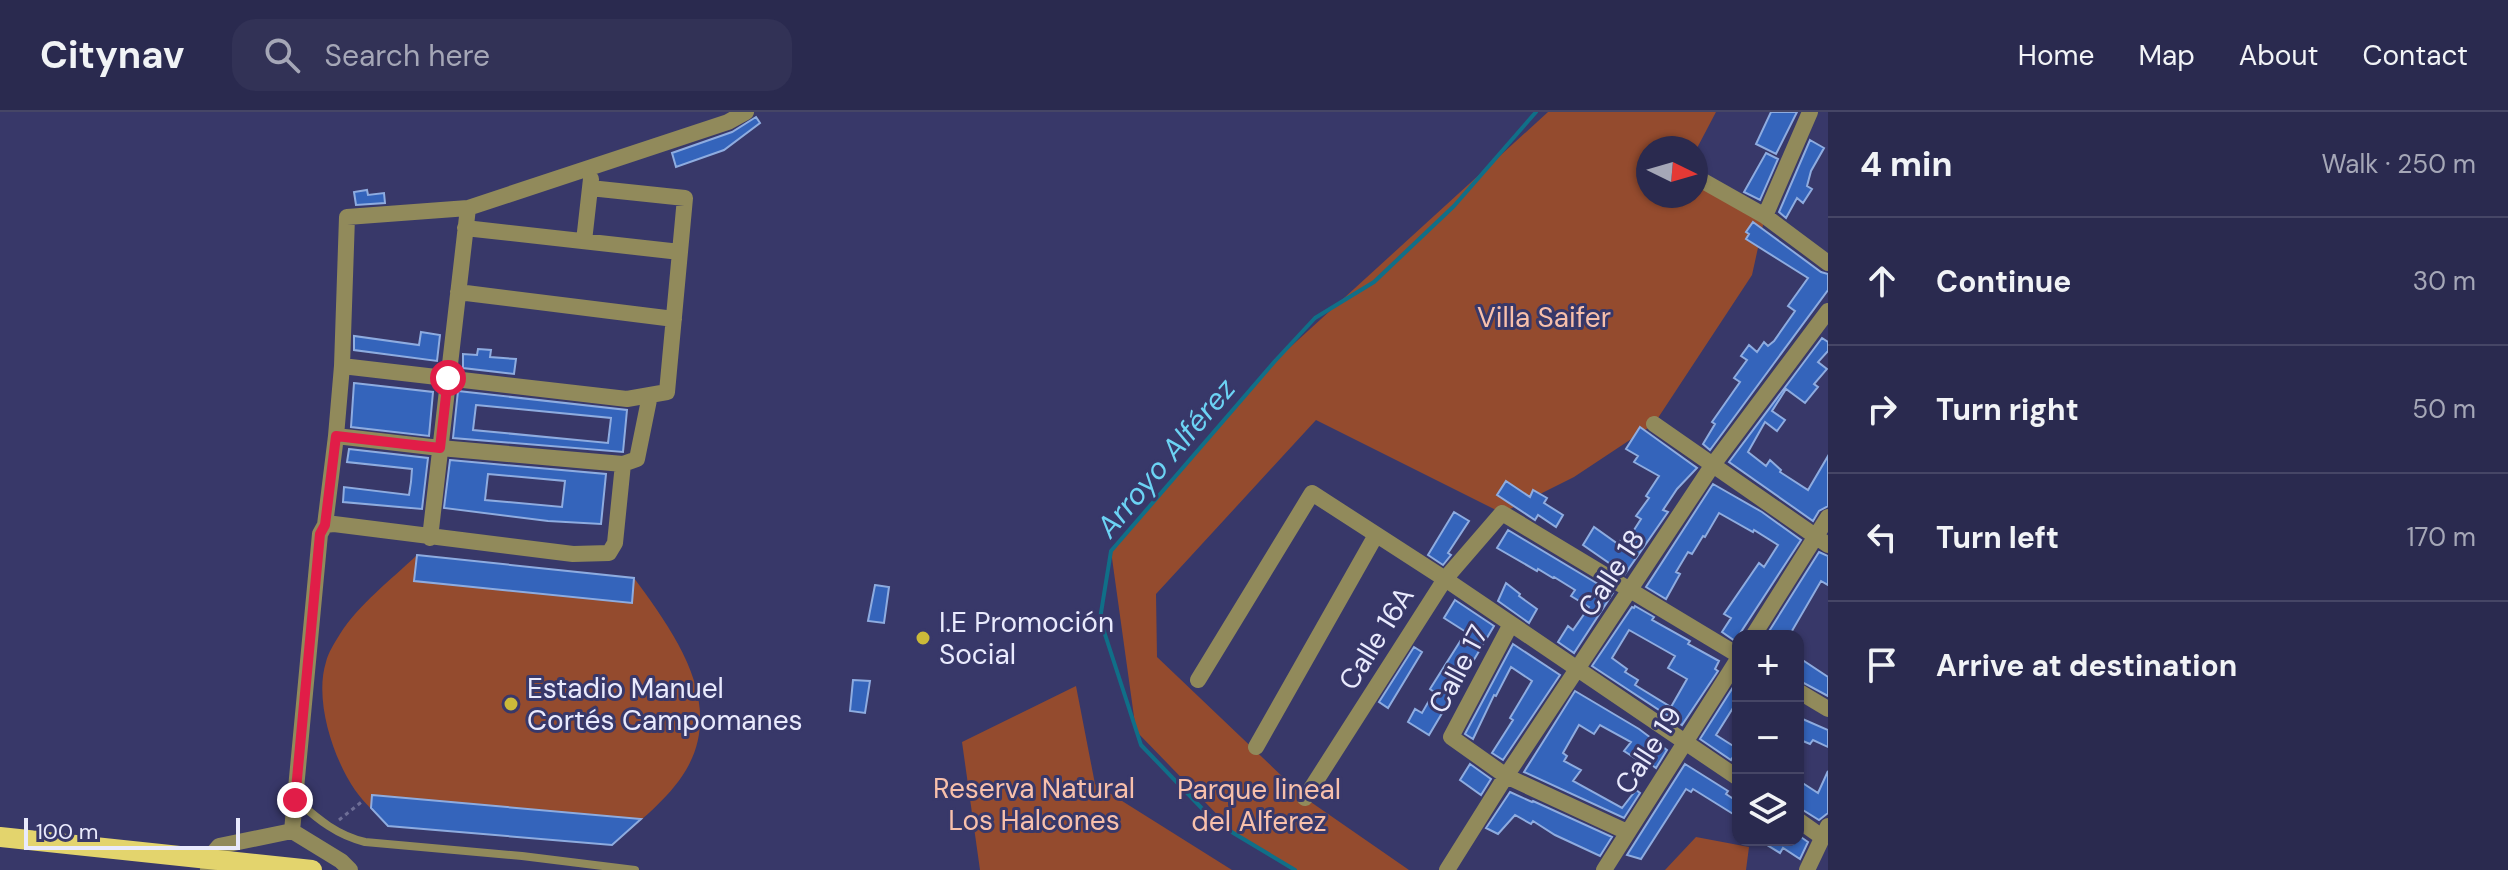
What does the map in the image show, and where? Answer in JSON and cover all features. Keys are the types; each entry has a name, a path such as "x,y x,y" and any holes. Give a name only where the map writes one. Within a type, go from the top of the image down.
{"main road":[{"path":"0,837 208,864 312,870"}],"street":[{"path":"292,831 320,534 325,525 336,436 342,366 347,217 468,208 728,122 746,112"},
{"path":"1765,216 1810,112"},
{"path":"584,241 592,167"},
{"path":"1708,184 1765,216 1828,263"},
{"path":"342,366 627,399 667,392 685,198 590,188"},
{"path":"430,538 468,208"},
{"path":"465,228 680,252"},
{"path":"458,292 674,319"},
{"name":"Calle 18","path":"1447,870 1712,466 1828,311"},
{"path":"336,436 623,464 637,459 650,395"},
{"path":"1654,424 1822,541"},
{"path":"325,525 573,554 609,553 615,543 623,464"},
{"path":"1198,680 1312,493 1445,579 1732,774"},
{"name":"Calle 16A","path":"1305,798 1445,579 1502,513 1630,590"},
{"path":"1757,630 1822,541 1828,517"},
{"path":"1256,747 1376,535"},
{"path":"1630,590 1732,653"},
{"name":"Calle 17","path":"1506,776 1451,737 1511,624"},
{"name":"Calle 19","path":"1604,870 1732,667"},
{"path":"1804,695 1828,709"},
{"path":"1506,776 1627,832"},
{"path":"1804,823 1825,832 1807,870"},
{"path":"208,864 219,846 292,831 341,861 350,870"}],"lane":[{"path":"295,800 330,829 347,838 365,842 635,870"}],"path":[{"path":"330,829 364,800"}],"green space":[{"name":"Villa Saifer","path":"1548,112 1716,112 1703,136 1636,136 1636,208 1708,208 1708,184 1765,216 1752,275 1654,424 1574,477 1502,513 1316,420 1156,594 1157,657 1305,798 1409,870 1292,870 1237,835 1136,731 1111,551 1275,361"},
{"name":"Estadio Manuel Cortés Campomanes","path":"417,555 634,578 664,621 690,668 697,693 700,719 697,744 686,770 670,791 612,845 388,826 355,790 333,745 324,711 322,694 326,662 336,640 356,613"},
{"name":"Reserva Natural Los Halcones","path":"1076,686 1095,784 1232,870 980,870 962,742"},
{"path":"1696,837 1749,847 1746,870 1665,870"}],"building":[{"path":"1771,112 1797,112 1776,154 1756,144"},
{"path":"756,117 760,123 724,150 676,167 672,153 732,132"},
{"path":"1810,140 1824,148 1811,171 1807,186 1812,189 1803,203 1797,198 1786,218 1779,212"},
{"path":"1766,153 1778,159 1760,200 1744,192"},
{"path":"367,190 368,195 384,193 385,203 356,205 354,192"},
{"path":"1753,222 1828,274 1828,290 1710,450 1703,444 1715,424 1712,422 1740,382 1734,378 1747,360 1741,356 1749,345 1757,352 1764,342 1768,346 1774,341 1795,311 1788,306 1808,278 1746,239 1749,234 1746,232"},
{"path":"421,332 440,335 437,361 354,350 354,336 419,345"},
{"path":"1822,338 1828,342 1828,351 1818,362 1827,369 1814,384 1818,387 1805,403 1786,389 1772,411 1785,420 1777,431 1765,422 1748,452 1766,466 1770,460 1780,472 1808,490 1828,456 1828,506 1819,511 1813,521 1729,462"},
{"path":"478,349 491,350 490,357 516,359 514,374 463,368 463,354 477,355"},
{"path":"354,383 433,392 429,436 351,427"},
{"path":"458,391 627,410 623,452 453,438","holes":["476,405 611,418 608,443 473,430"]},
{"path":"1640,427 1697,468 1677,489 1663,510 1668,512 1625,574 1583,545 1594,527 1618,544 1620,541 1625,544 1641,519 1636,516 1659,476 1634,462 1638,456 1626,449"},
{"path":"349,449 428,458 422,509 343,502 344,487 409,495 411,482 412,469 347,462"},
{"path":"450,460 606,474 601,524 444,508","holes":["488,474 565,481 562,507 485,500"]},
{"path":"1506,481 1530,497 1533,490 1547,498 1544,503 1563,515 1556,527 1538,515 1535,520 1497,495"},
{"path":"1713,484 1762,512 1801,540 1742,630 1732,630 1732,639 1722,632 1731,618 1724,614 1759,563 1764,567 1778,545 1754,530 1719,513 1692,554 1688,552 1666,599 1646,587"},
{"path":"1454,512 1469,521 1443,565 1428,555"},
{"path":"1508,530 1613,593 1574,653 1558,642 1568,626 1573,630 1589,607 1571,596 1575,590 1497,548"},
{"path":"1819,552 1828,556 1828,585 1821,581 1792,630 1770,630"},
{"path":"417,555 634,578 632,603 414,581"},
{"path":"1506,583 1537,609 1529,623 1498,601"},
{"path":"875,585 889,587 884,623 868,621"},
{"path":"1455,600 1494,626 1429,735 1408,722 1415,709 1422,713 1434,692 1430,689 1466,632 1444,618"},
{"path":"1634,608 1654,617 1652,620 1719,661 1715,669 1718,671 1682,725 1592,666","holes":["1629,630 1675,656 1668,668 1687,679 1671,707 1635,685 1638,680 1612,658"]},
{"path":"1513,644 1560,675 1503,760 1492,753 1532,681 1511,667 1473,739 1465,734"},
{"path":"1414,647 1422,652 1388,708 1379,702"},
{"path":"1804,661 1828,677 1828,696 1804,683"},
{"path":"853,680 870,681 865,713 850,711"},
{"path":"1732,689 1732,710 1716,735 1732,745 1731,760 1700,739"},
{"path":"1575,691 1639,729 1667,750 1656,768 1641,757 1638,760 1624,751 1631,742 1600,725 1594,734 1579,725 1563,753 1567,756 1564,761 1581,770 1573,781 1622,808 1636,790 1640,793 1624,818 1524,772"},
{"path":"1804,720 1828,730 1828,747 1813,740 1810,744 1804,742"},
{"path":"1470,764 1491,779 1481,795 1460,780"},
{"path":"1685,764 1728,791 1726,794 1732,798 1732,813 1693,789 1691,792 1686,789 1641,859 1627,855"},
{"path":"1828,771 1828,813 1819,820 1804,811 1804,784 1818,793"},
{"path":"1510,792 1612,837 1600,856 1533,821 1531,824 1515,815 1498,834 1486,828"},
{"path":"372,795 641,819 612,845 388,826 371,808"},
{"path":"1804,839 1808,842 1800,859 1783,848 1780,853 1769,846 1804,846"}],"waterway":[{"name":"Arroyo Alférez","path":"1295,870 1215,822 1141,745 1100,619 1111,551 1315,318 1374,282 1454,206 1536,112"}],"place":[{"name":"I.E Promoción Social","path":"923,638"},
{"name":"Estadio Manuel Cortés Campomanes","path":"511,704"}],"route":[{"path":"295,800 320,534 325,525 336,436 440,448 448,378"}],"park label":[{"name":"Parque lineal del Alferez","path":"1259,805"}]}
